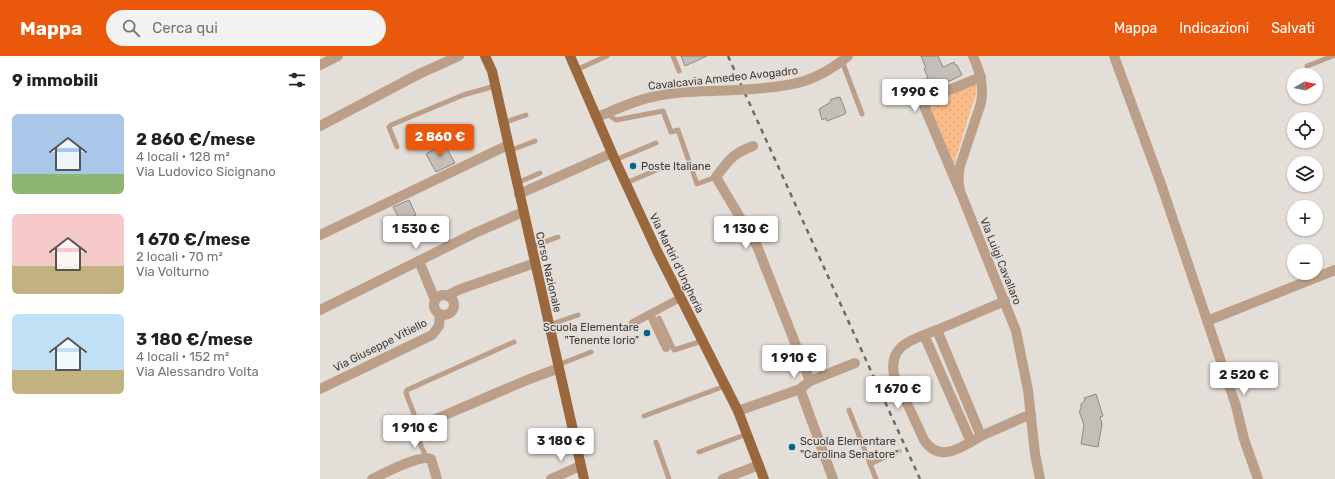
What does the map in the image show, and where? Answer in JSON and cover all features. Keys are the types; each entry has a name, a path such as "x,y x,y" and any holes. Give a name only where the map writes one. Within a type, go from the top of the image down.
{"main road":[{"name":"Corso Nazionale","path":"485,56 492,71"},
{"name":"Corso Nazionale","path":"491,56 492,71 522,212 584,479"},
{"name":"Via Martiri d'Ungheria","path":"570,56 601,116 614,156 657,251 738,411 764,479"}],"street":[{"path":"320,65 338,56"},
{"path":"320,126 419,74 459,56"},
{"name":"Via Luigi Cavallaro","path":"973,56 983,85 982,99 958,173 960,191 1005,301 1018,342 1025,372 1035,454 1040,479"},
{"path":"1114,56 1161,184 1236,406 1244,439 1258,479"},
{"name":"Cavalcavia Amedeo Avogadro","path":"601,116 636,101 660,95 753,89 786,86 804,82 825,73 843,58"},
{"path":"960,191 922,101 981,77"},
{"path":"752,146 738,152 729,160 716,177 757,246 810,381"},
{"path":"320,235 508,148"},
{"path":"519,194 614,156"},
{"path":"320,310 522,212"},
{"path":"420,261 435,300 458,290 535,263"},
{"path":"1207,322 1335,270"},
{"name":"Via Giuseppe Vitiello","path":"435,300 435,310 444,315 450,313 453,307 452,300 447,296"},
{"path":"633,323 680,298"},
{"path":"1005,301 904,344 898,350 894,358 892,366 894,375 928,446 941,453 948,452 1031,414"},
{"name":"Via Giuseppe Vitiello","path":"320,389 432,335 439,326 440,314"},
{"path":"650,314 666,348"},
{"path":"937,330 981,436"},
{"path":"924,335 971,442"},
{"path":"738,411 800,389 810,381 855,363"},
{"path":"417,427 558,366"},
{"path":"800,389 833,479"},
{"path":"372,479 411,462 427,458 431,459 437,479"},
{"path":"722,479 759,465"},
{"path":"551,479 580,466"}],"lane":[{"path":"576,70 607,56"},
{"path":"673,56 680,71"},
{"path":"1307,66 1333,56"},
{"path":"843,58 862,114"},
{"path":"397,147 389,127 391,125 463,95 495,86"},
{"path":"601,116 616,120 663,111 670,132 678,130 697,184 716,177"},
{"path":"503,124 526,115"},
{"path":"508,148 535,141"},
{"path":"614,156 656,143"},
{"path":"626,183 666,166"},
{"path":"517,183 540,173"},
{"path":"531,247 558,237"},
{"path":"549,325 578,315"},
{"path":"659,318 674,350 702,341"},
{"path":"427,458 421,446 417,427 406,393 407,390 514,342"},
{"path":"558,366 591,352"},
{"path":"644,416 726,386"},
{"path":"849,410 876,479"},
{"path":"699,452 747,434"},
{"path":"656,442 669,479"},
{"path":"870,464 899,452"}],"shaded area":[{"path":"976,82 976,94 953,167 927,102"}],"building":[{"path":"681,56 707,56 685,66"},
{"path":"921,56 938,56 943,67 954,62 962,75 931,90 926,79 928,78 924,69 926,68"},
{"path":"840,97 846,112 845,114 827,121 826,118 822,120 819,109 831,102 830,100"},
{"path":"444,144 455,163 436,172 426,154"},
{"path":"409,200 416,215 401,222 393,207"},
{"path":"1096,394 1103,416 1100,417 1102,424 1098,447 1081,444 1084,425 1079,411 1081,410 1081,404 1085,400 1084,398"}],"railway":[{"path":"728,56 920,479"}],"place":[{"name":"Poste Italiane","path":"633,166"},
{"name":"Scuola Elementare \"Tenente Iorio\"","path":"647,333"},
{"name":"Scuola Elementare \"Carolina Senatore\"","path":"792,447"}]}
